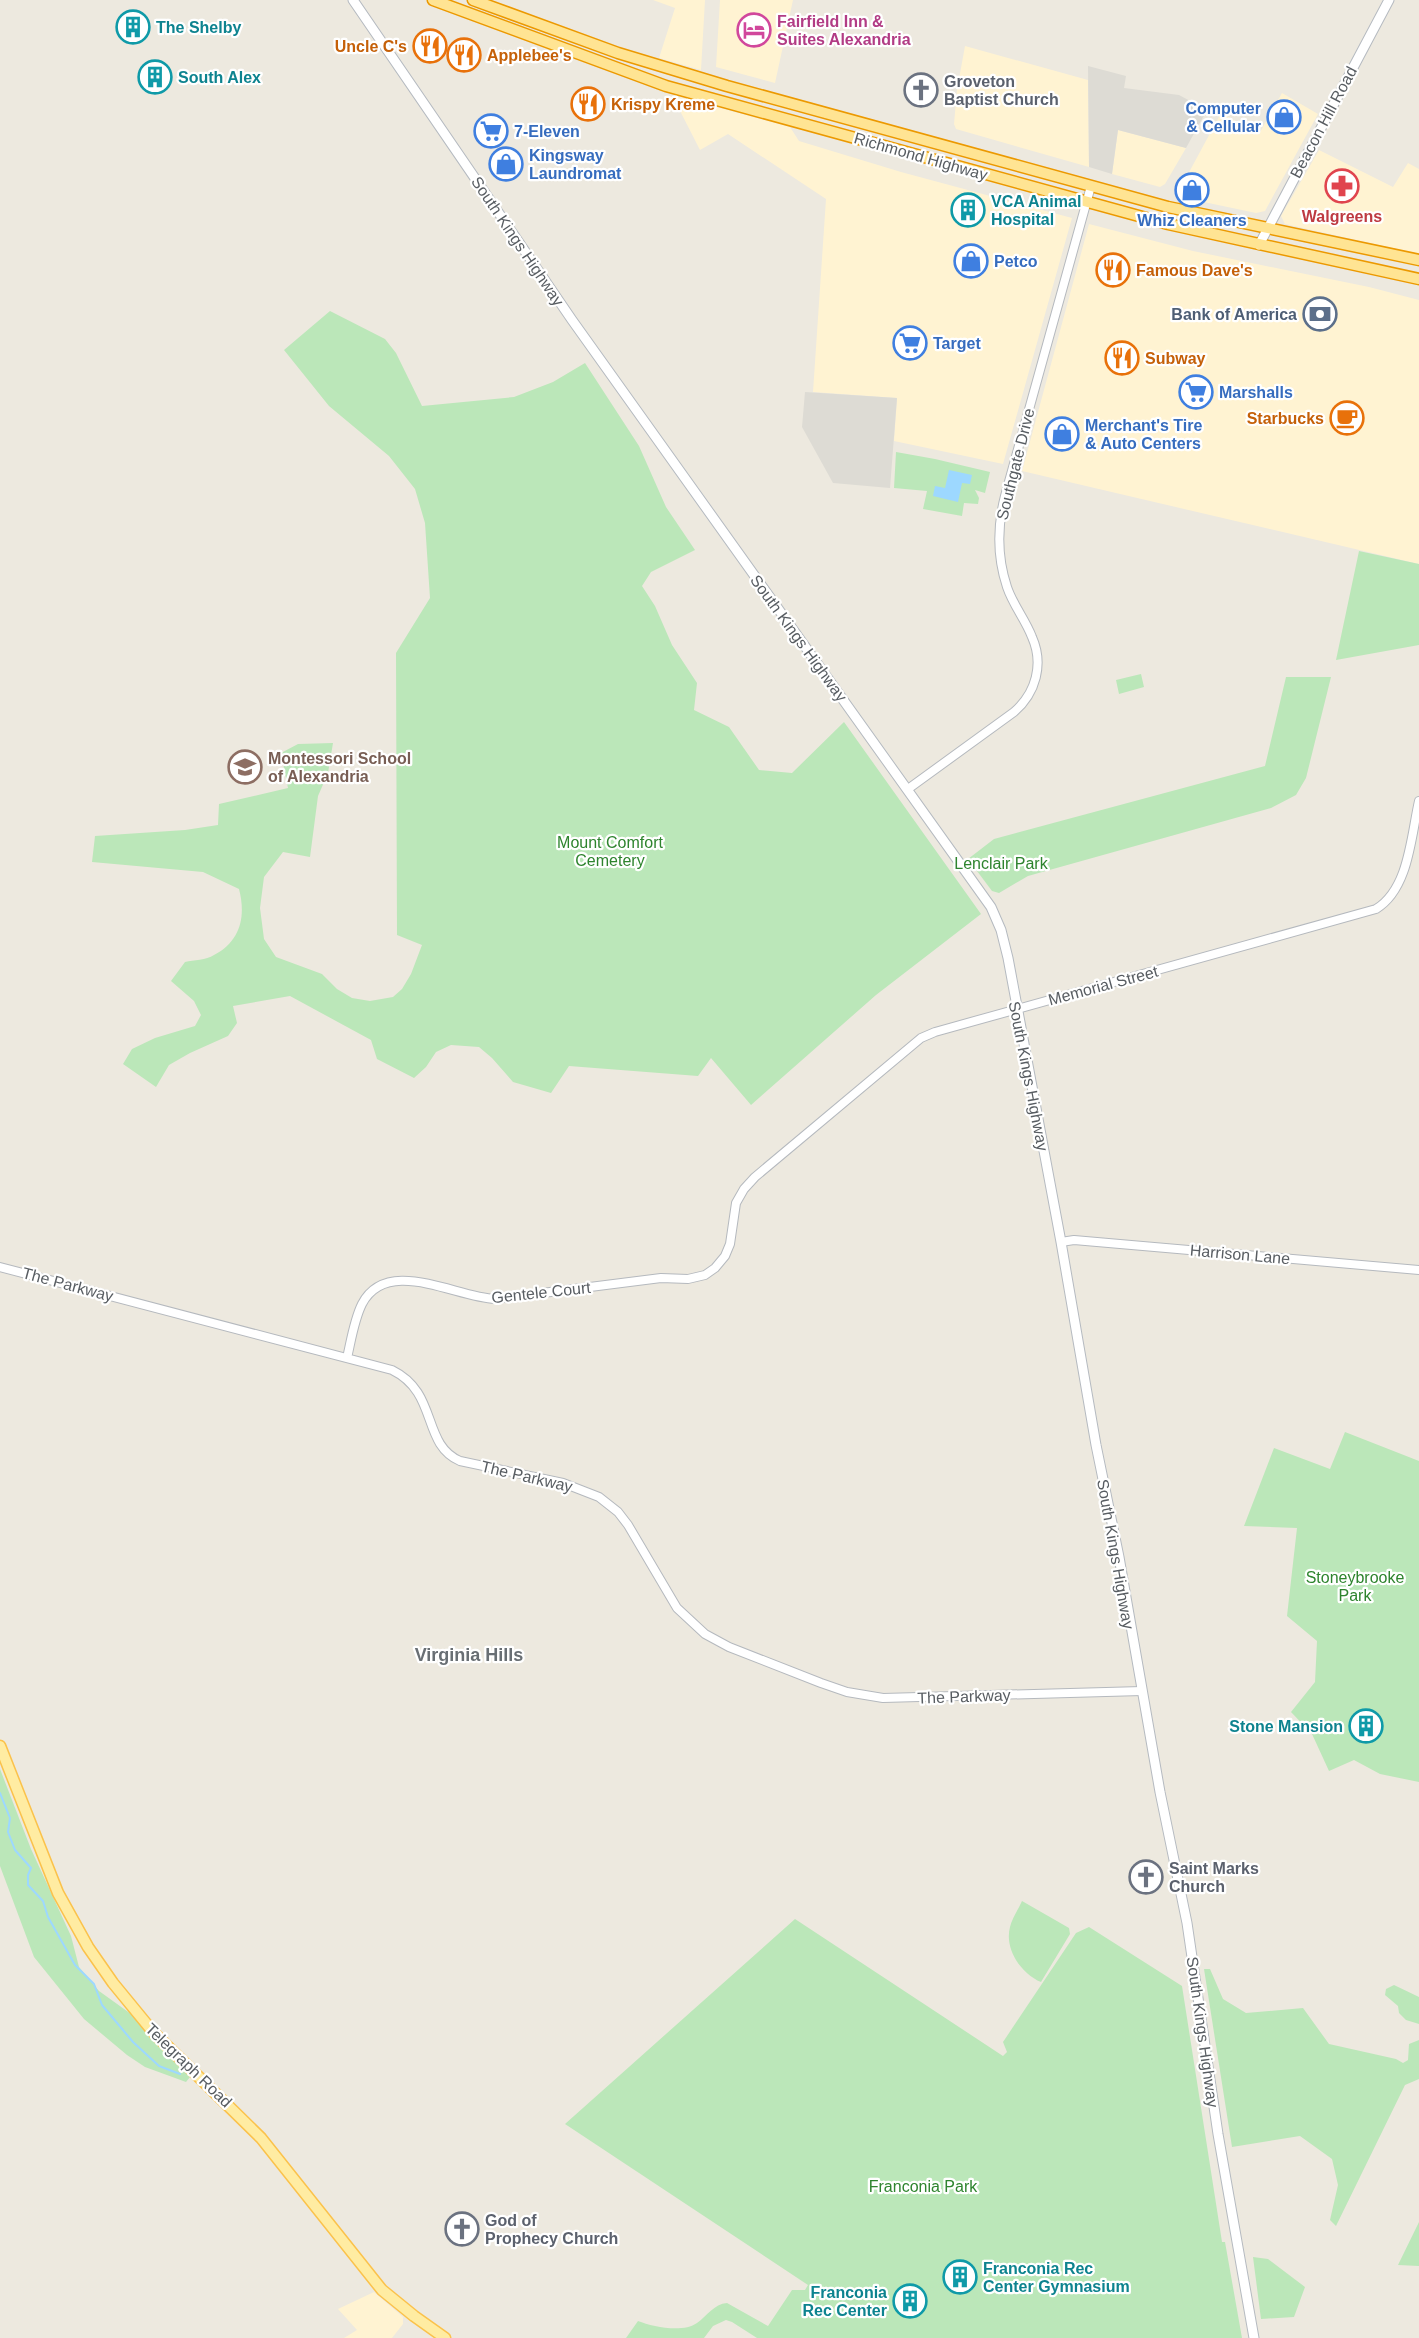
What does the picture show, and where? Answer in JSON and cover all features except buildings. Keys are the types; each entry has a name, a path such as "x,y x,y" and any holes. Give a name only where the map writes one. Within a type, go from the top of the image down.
{"highway":[{"name":"Richmond Highway","path":"433,0 666,86 1086,202 1259,245 1419,279"},
{"name":"Richmond Highway","path":"473,0 618,53 686,75 1175,208 1419,260"}],"main road":[{"name":"South Kings Highway","path":"353,0 572,320 991,907 1004,939 1160,1792 1187,1923 1218,2134 1254,2338"},
{"name":"Beacon Hill Road","path":"1259,245 1389,0"},
{"name":"Telegraph Road","path":"0,1746 58,1893 88,1947 113,1983 154,2033 261,2138 382,2290 445,2338"}],"street":[{"name":"Southgate Drive","path":"908,789 1014,712 1028,697 1035,680 1038,663 1035,645 1012,602 1003,573 999,547 1000,521 1091,186"},
{"name":"Memorial Street","path":"713,1270 721,1263 728,1250 736,1203 744,1189 755,1177 921,1038 935,1032 1376,909 1389,899 1400,881 1419,801"},
{"name":"Harrison Lane","path":"1061,1242 1074,1240 1419,1270"},
{"name":"The Parkway","path":"0,1267 392,1370 412,1383 422,1398 435,1435 453,1458 576,1486 605,1501 628,1525 676,1608 701,1631 729,1647 830,1686 873,1697 1142,1691"},
{"name":"Gentele Court","path":"347,1358 363,1302 375,1289 392,1281 411,1280 470,1296 495,1299 661,1278 695,1278 713,1270"}],"shaded area":[{"path":"653,0 705,0 701,70 659,58 675,8"},
{"path":"720,0 793,0 775,83 716,67"},
{"path":"965,46 1088,80 1089,167 956,129 954,124 957,90"},
{"path":"1088,66 1126,76 1124,88 1179,95 1207,110 1186,148 1118,130 1112,174 1089,167"},
{"path":"1282,93 1318,114 1265,211 1256,213 1199,201 1196,204 1182,200 1180,189 1221,113 1259,134"},
{"path":"680,97 790,127 799,141 901,172 1072,218 1003,464 894,441 897,398 813,392 826,199 728,134 700,150 676,103"},
{"path":"1118,130 1186,148 1165,184 1160,187 1112,174"},
{"path":"1319,150 1393,187 1408,163 1419,169 1419,254 1285,224 1281,216"},
{"path":"1089,224 1193,251 1369,287 1419,300 1419,564 1022,471"},
{"path":"805,392 897,398 890,488 833,483 802,427"},
{"path":"374,2292 403,2317 403,2324 392,2338 344,2338 357,2330 338,2309"}],"green space":[{"name":"Mount Comfort Cemetery","path":"330,311 385,339 396,353 422,406 514,397 553,382 585,363 639,446 666,507 695,550 651,572 642,586 655,606 672,645 697,683 694,710 729,727 759,770 792,773 844,722 981,914 876,995 751,1105 711,1058 698,1076 569,1066 551,1093 513,1082 479,1047 451,1045 436,1052 426,1067 414,1078 377,1059 371,1040 290,996 233,1006 237,1023 228,1036 169,1065 156,1087 123,1064 132,1049 155,1038 195,1026 201,1015 194,1001 171,981 185,962 211,957 230,943 239,927 241,899 239,889 203,872 92,862 95,836 185,830 218,825 219,804 288,788 281,753 298,744 333,743 328,773 318,796 310,857 283,852 264,877 260,908 264,939 276,957 322,974 337,989 352,998 370,1001 393,997 402,989 411,974 422,945 397,935 396,653 430,598 425,523 415,489 389,456 329,406 284,350"},
{"path":"896,452 990,472 985,493 975,490 979,498 978,504 964,503 962,516 923,509 927,491 894,488"},
{"path":"1359,551 1419,564 1419,645 1336,660"},
{"path":"1141,674 1144,687 1119,694 1116,680"},
{"name":"Lenclair Park","path":"1286,677 1331,677 1306,778 1296,795 1271,808 1028,876 999,893 992,891 968,859 994,839 1265,766"},
{"name":"Stoneybrooke Park","path":"1345,1432 1419,1461 1419,1782 1380,1774 1354,1760 1329,1771 1312,1734 1291,1712 1315,1682 1317,1641 1287,1616 1297,1528 1244,1526 1274,1448 1330,1469"},
{"path":"0,1769 31,1849 71,1936 79,1967 99,1991 138,2019 189,2073 190,2077 186,2082 145,2067 127,2055 84,2019 34,1957 0,1866"},
{"path":"1022,1901 1069,1928 1070,1934 1041,1982 1021,1967 1010,1944 1011,1924"},
{"name":"Franconia Park","path":"795,1919 1003,2056 1007,2052 1003,2042 1076,1933 1089,1927 1182,1986 1222,2242 1225,2242 1242,2338 757,2338 726,2320 713,2326 704,2338 626,2338 638,2321 660,2327 684,2328 697,2323 714,2308 727,2303 768,2326 792,2290 805,2290 808,2285 565,2124"},
{"path":"1204,1969 1210,1969 1223,1999 1246,2013 1303,2008 1329,2044 1396,2059 1403,2063 1408,2060 1409,2044 1419,2040 1419,2079 1405,2085 1336,2226 1330,2220 1338,2185 1332,2159 1300,2136 1232,2147"},
{"path":"1394,1985 1419,1997 1419,2024 1406,2020 1399,2013 1398,2006 1385,1995 1386,1989"},
{"path":"1419,2222 1419,2266 1398,2265"},
{"path":"1253,2257 1268,2259 1305,2287 1294,2317 1261,2319"}],"water":[{"path":"949,470 972,475 970,484 962,483 958,502 933,496 935,486 945,488"}],"waterway":[{"path":"0,1793 10,1818 8,1832 15,1850 31,1868 28,1885 43,1901 48,1917 75,1965 94,1984 102,2005 133,2042 159,2066 180,2074"}],"place":[{"name":"The Shelby","path":"133,27"},
{"name":"Fairfield Inn & Suites Alexandria","path":"754,30"},
{"name":"Uncle C's","path":"430,46"},
{"name":"Applebee's","path":"464,55"},
{"name":"South Alex","path":"155,77"},
{"name":"Groveton Baptist Church","path":"921,90"},
{"name":"Krispy Kreme","path":"588,104"},
{"name":"Computer & Cellular","path":"1284,117"},
{"name":"7-Eleven","path":"491,131"},
{"name":"Kingsway Laundromat","path":"506,164"},
{"name":"Walgreens","path":"1342,186"},
{"name":"Whiz Cleaners","path":"1192,190"},
{"name":"VCA Animal Hospital","path":"968,210"},
{"name":"Petco","path":"971,261"},
{"name":"Famous Dave's","path":"1113,270"},
{"name":"Bank of America","path":"1320,314"},
{"name":"Target","path":"910,343"},
{"name":"Subway","path":"1122,358"},
{"name":"Marshalls","path":"1196,392"},
{"name":"Starbucks","path":"1347,418"},
{"name":"Merchant's Tire & Auto Centers","path":"1062,434"},
{"name":"Montessori School of Alexandria","path":"245,767"},
{"name":"Stone Mansion","path":"1366,1726"},
{"name":"Saint Marks Church","path":"1146,1877"},
{"name":"God of Prophecy Church","path":"462,2229"},
{"name":"Franconia Rec Center Gymnasium","path":"960,2277"},
{"name":"Franconia Rec Center","path":"910,2301"}],"district":[{"name":"Virginia Hills","path":"469,1655"}]}
